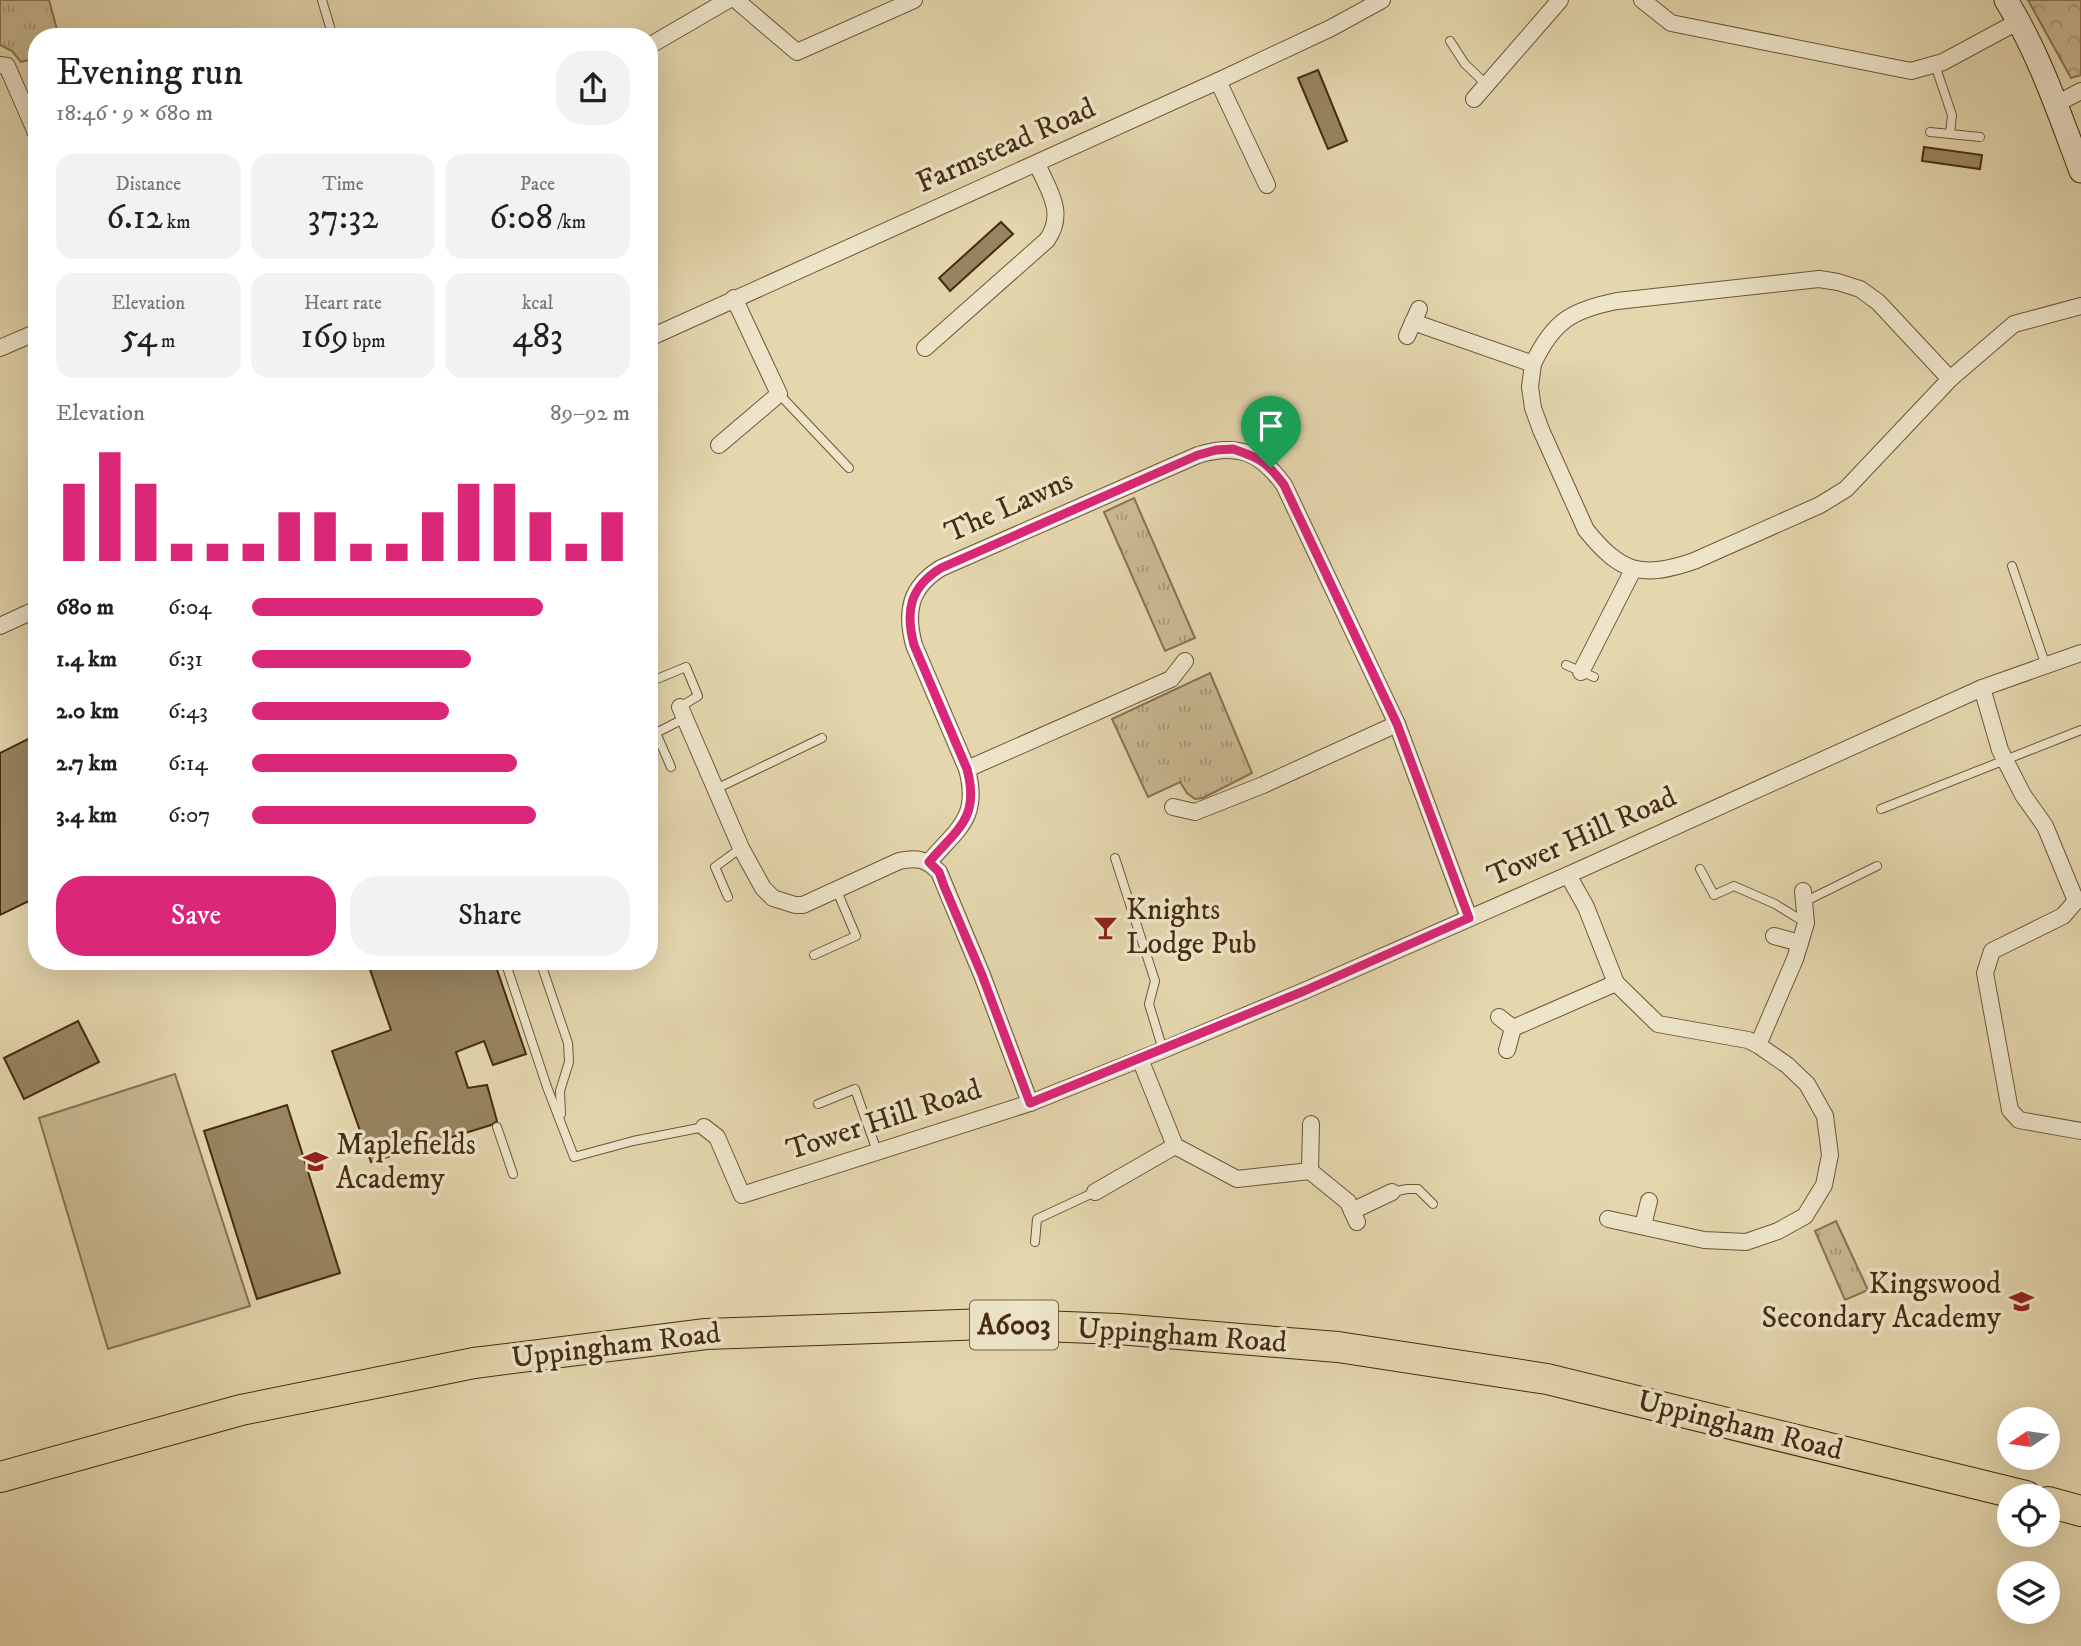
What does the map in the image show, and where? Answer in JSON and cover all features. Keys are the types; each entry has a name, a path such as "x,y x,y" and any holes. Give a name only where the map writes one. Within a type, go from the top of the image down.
{"highway":[{"name":"Uppingham Road","path":"0,1477 241,1410 474,1363 706,1334 987,1324 1118,1329 1338,1347 1547,1379 1997,1489"},
{"path":"2060,1505 2081,1511"}],"street":[{"path":"658,41 728,0"},
{"path":"736,0 797,52 914,0"},
{"name":"Farmstead Road","path":"658,334 1218,81 1331,28 1382,0"},
{"path":"1474,99 1560,0"},
{"path":"1642,0 1671,23 1911,71 1943,62 2019,21"},
{"path":"2006,0 2019,21 2056,104 2081,171"},
{"path":"0,65 7,66 28,114"},
{"path":"1218,81 1267,185"},
{"path":"2056,104 2081,91"},
{"path":"925,348 1047,240 1056,228 1057,212 1037,164"},
{"path":"1950,379 1878,302 1860,289 1819,279 1595,305 1580,311 1553,330 1541,346 1533,364 1531,387 1541,430 1586,530 1614,559 1633,570 1654,571 1694,561 1829,500 1846,489 1950,379 2014,324 2081,306"},
{"path":"719,445 779,394 734,298"},
{"path":"1413,322 1533,364"},
{"path":"0,348 28,336"},
{"name":"The Lawns","path":"929,862 963,824 971,807 972,787 967,769 914,645 909,626 909,610 924,580 954,562 1198,455 1233,449 1255,456 1271,468 1284,485 1397,724 1469,918"},
{"path":"1580,671 1633,570"},
{"path":"0,625 28,613"},
{"name":"Tower Hill Road","path":"704,1128 717,1137 741,1195 1030,1103 1304,991 1982,688 2081,653"},
{"path":"967,769 1171,679 1185,661"},
{"path":"1982,688 2000,750 2023,795 2045,826 2078,900 2063,916 1992,951 1985,972 2010,1110 2019,1120 2081,1131"},
{"path":"682,713 741,848 763,888 773,898 803,905 900,861 915,858 929,862 939,872 982,975 1030,1103"},
{"path":"1174,807 1195,812 1263,785 1397,724"},
{"path":"1568,875 1586,907 1616,983 1658,1024 1748,1040 1787,1065 1807,1084 1825,1116 1830,1155 1824,1185 1805,1216 1777,1231 1746,1242 1704,1240 1608,1219"},
{"path":"1758,1045 1800,943 1806,923 1803,897"},
{"path":"1774,936 1800,943"},
{"path":"1513,1028 1616,983"},
{"path":"1499,1017 1513,1028"},
{"path":"1507,1050 1513,1028"},
{"path":"1140,1059 1175,1146 1237,1179 1310,1171 1348,1202 1354,1217 1392,1192"},
{"path":"1310,1171 1311,1124"},
{"path":"1095,1192 1175,1146"},
{"path":"1643,1226 1648,1201"}],"lane":[{"path":"322,0 330,28"},
{"path":"1450,41 1465,64 1487,85"},
{"path":"1935,65 1952,116 1950,134"},
{"path":"1930,132 1980,137"},
{"path":"779,394 849,468"},
{"path":"2011,566 2046,666"},
{"path":"658,679 686,667 698,696 682,713 658,731"},
{"path":"1881,809 2081,730"},
{"path":"658,738 671,767"},
{"path":"716,789 822,738"},
{"path":"728,897 715,867 741,848"},
{"path":"1115,858 1155,981 1149,1004 1163,1050"},
{"path":"1803,897 1877,866"},
{"path":"1700,869 1714,895 1734,886 1774,904 1806,923"},
{"path":"814,955 856,936 837,891"},
{"path":"508,970 547,1087 574,1157 633,1141 704,1128"},
{"path":"543,970 568,1043 569,1062 560,1091 562,1124"},
{"path":"818,1104 855,1089 877,1151"},
{"path":"497,1127 513,1174"},
{"path":"1392,1192 1418,1189 1433,1204"},
{"path":"1035,1242 1037,1219 1095,1192"}],"green space":[{"path":"0,0 49,0 57,28 28,28 28,60 21,62 12,51 0,45"},
{"path":"2028,0 2081,0 2081,75 2071,78"},
{"path":"1134,498 1195,638 1165,651 1104,512"},
{"path":"1210,673 1252,773 1203,798 1195,799 1180,782 1148,797 1112,719"},
{"path":"175,1074 250,1306 108,1349 39,1118"},
{"path":"1836,1221 1868,1290 1845,1300 1815,1231"}],"building":[{"path":"1318,70 1347,141 1328,149 1298,78"},
{"path":"1924,147 1982,155 1980,169 1922,161"},
{"path":"1001,222 1013,234 950,291 939,278"},
{"path":"28,739 28,901 0,915 0,753"},
{"path":"370,970 497,970 526,1054 493,1065 484,1041 456,1052 468,1088 487,1085 497,1121 371,1162 332,1051 391,1030"},
{"path":"78,1021 99,1062 24,1099 4,1058"},
{"path":"287,1105 340,1273 257,1299 204,1131"}],"place":[{"name":"Knights Lodge Pub","path":"1106,927"},
{"name":"Maplefields Academy","path":"316,1162"},
{"name":"Kingswood Secondary Academy","path":"2021,1301"}],"route":[{"path":"1233,449 1255,456 1271,468 1284,485 1397,724 1469,918 1304,991 1030,1103 982,975 939,872 929,862 963,824 971,807 972,787 967,769 914,645 909,626 909,610 915,594 924,580 941,568 1198,455 1233,449"}]}
